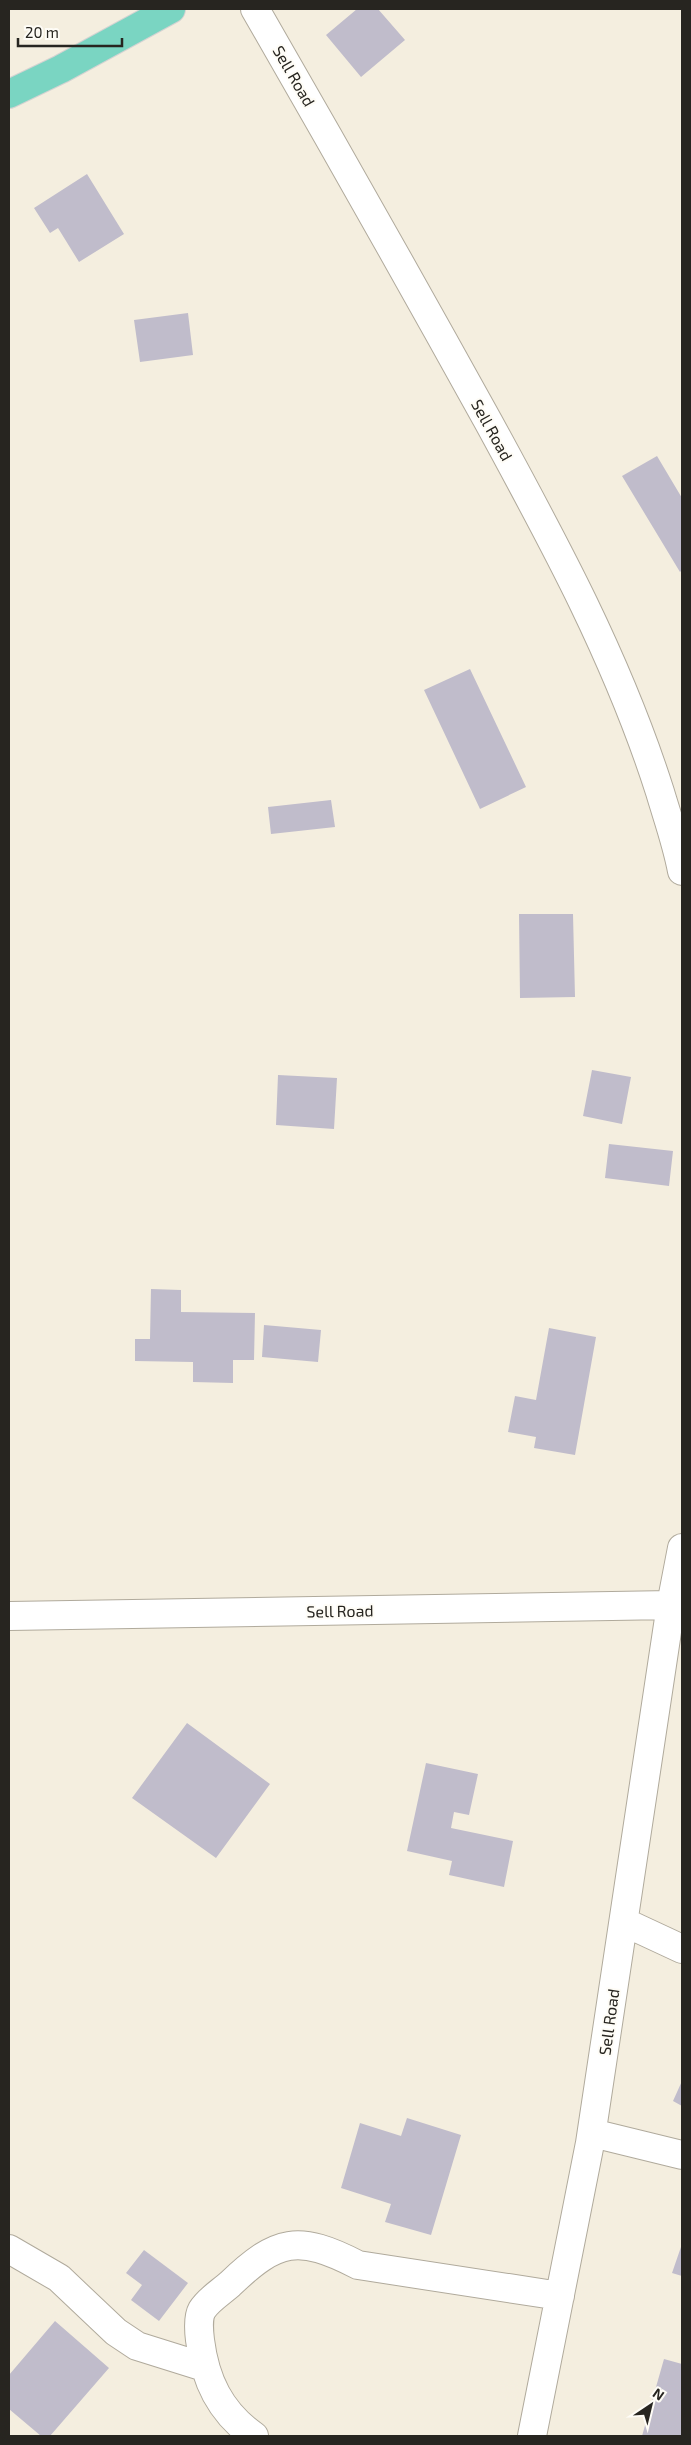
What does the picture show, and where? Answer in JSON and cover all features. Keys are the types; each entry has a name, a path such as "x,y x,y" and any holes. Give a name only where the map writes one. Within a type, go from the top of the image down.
{"main road":[{"path":"9,94 69,65 171,9"}],"street":[{"name":"Sell Road","path":"255,9 409,279 551,537 603,640 642,734 672,795 677,846 682,871"},
{"name":"Sell Road","path":"540,2434 560,2296 592,2133 671,1605 682,1548"},
{"name":"Sell Road","path":"9,1616 671,1605"},
{"path":"624,1922 682,1949"},
{"path":"592,2133 682,2155"},
{"path":"254,2436 237,2424 214,2390 204,2367 198,2332 201,2311 253,2261 274,2248 296,2244 337,2254 358,2265 560,2296"},
{"path":"9,2249 59,2278 116,2332 137,2346 204,2367"}],"building":[{"path":"357,9 378,9 405,40 361,77 326,35"},
{"path":"87,174 124,234 79,262 58,228 50,233 34,208"},
{"path":"188,313 193,355 140,362 134,320"},
{"path":"657,456 682,498 682,570 680,572 622,476"},
{"path":"470,669 526,787 480,809 424,690"},
{"path":"331,800 335,827 271,834 268,807"},
{"path":"519,914 573,914 575,997 520,998"},
{"path":"592,1070 631,1077 622,1124 583,1116"},
{"path":"278,1075 337,1078 334,1129 276,1125"},
{"path":"609,1144 673,1151 669,1186 605,1178"},
{"path":"151,1289 181,1290 181,1312 255,1313 254,1360 233,1360 233,1383 193,1382 193,1362 135,1361 135,1339 150,1339"},
{"path":"264,1325 321,1330 318,1362 262,1357"},
{"path":"549,1328 596,1337 575,1455 534,1448 536,1437 508,1432 515,1396 536,1400"},
{"path":"187,1723 270,1784 216,1858 132,1798"},
{"path":"426,1763 478,1774 469,1815 454,1812 451,1828 513,1841 504,1887 449,1875 452,1861 407,1851"},
{"path":"682,2081 682,2106 673,2101"},
{"path":"407,2118 461,2135 431,2235 385,2222 391,2204 341,2188 360,2123 401,2136"},
{"path":"682,2244 682,2276 672,2273"},
{"path":"144,2250 188,2283 159,2321 131,2300 142,2285 126,2273"},
{"path":"55,2321 109,2368 50,2436 41,2436 9,2409 9,2375"},
{"path":"664,2359 682,2364 682,2436 642,2436"}]}
